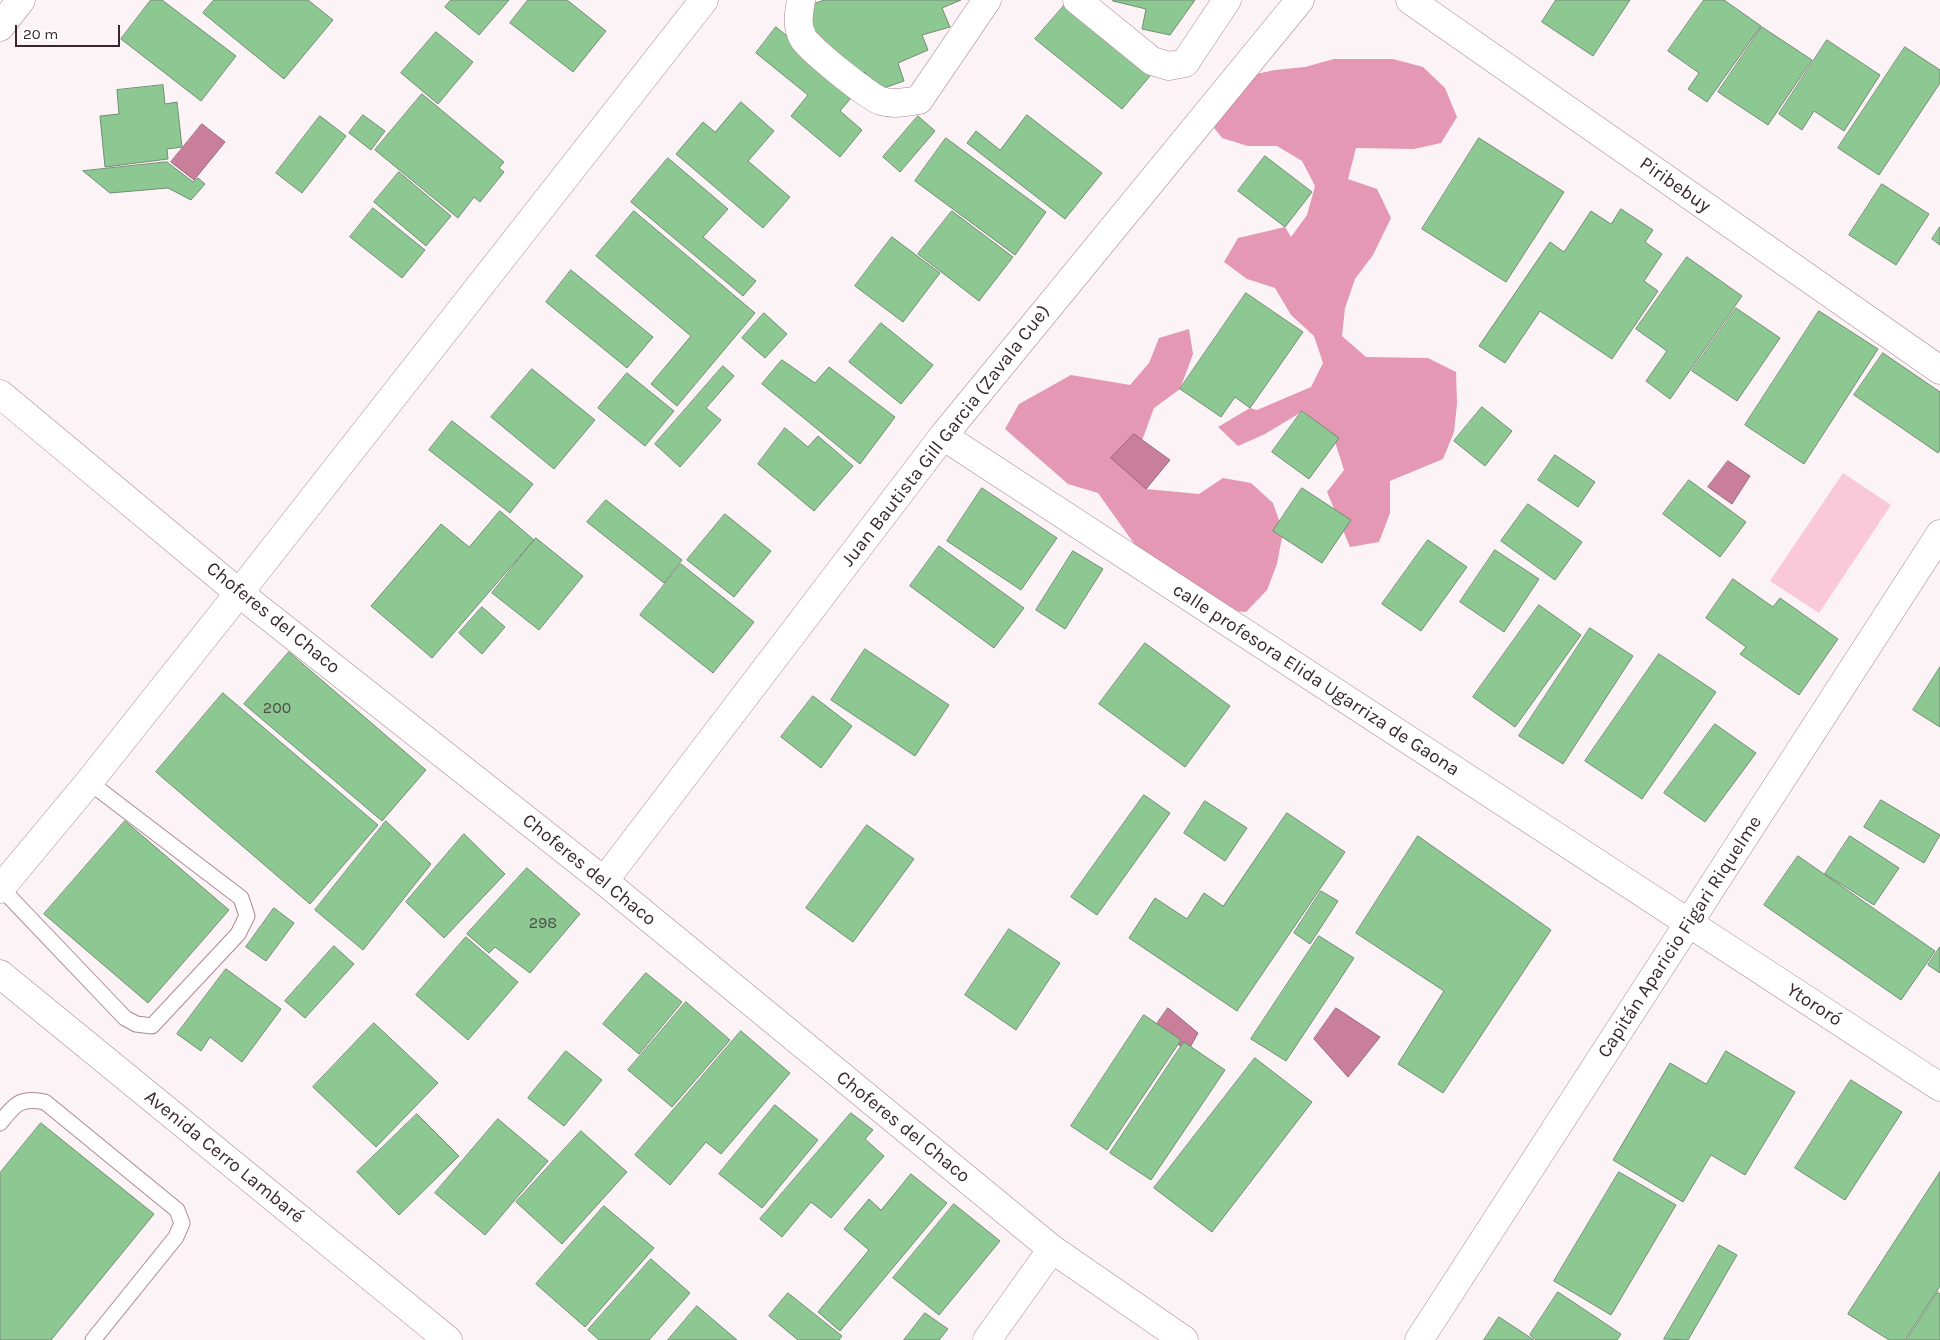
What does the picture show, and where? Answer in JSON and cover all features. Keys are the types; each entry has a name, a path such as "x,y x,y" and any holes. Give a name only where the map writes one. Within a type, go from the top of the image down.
{"street":[{"path":"0,27 21,0"},
{"path":"1,888 89,782 239,593 704,0"},
{"path":"801,0 797,20 803,39 862,91 881,101 900,103 919,100 987,0"},
{"path":"1076,0 1152,61 1169,66 1185,63 1227,0"},
{"name":"Juan Bautista Gill Garcia (Zavala Cue)","path":"604,881 943,436 1300,0"},
{"name":"Piribebuy","path":"1410,0 1940,370"},
{"name":"Choferes del Chaco","path":"0,394 239,593 604,881 1052,1249 1184,1340"},
{"name":"calle profesora Elida Ugarriza de Gaona","path":"943,436 1689,924"},
{"name":"Capitán Aparicio Figari Riquelme","path":"1419,1340 1940,534"},
{"name":"Ytororó","path":"1689,924 1940,1087"},
{"name":"Avenida Cerro Lambaré","path":"0,974 448,1340"},
{"path":"987,1340 1052,1249"}],"lane":[{"path":"1,888 125,1018 136,1024 152,1026 238,934 247,916 240,898 89,782"},
{"path":"0,1123 12,1107 30,1099 45,1102 177,1210 182,1224 176,1238 93,1340"}],"shaded area":[{"path":"1334,59 1393,59 1423,67 1445,88 1457,117 1441,143 1414,149 1356,148 1348,179 1377,189 1391,218 1373,255 1355,279 1345,308 1342,336 1366,357 1428,358 1456,372 1457,404 1454,432 1443,459 1390,481 1390,513 1379,542 1350,547 1327,492 1344,470 1335,442 1303,411 1265,434 1238,446 1218,427 1250,408 1257,410 1311,387 1323,363 1314,336 1291,315 1275,288 1247,279 1224,262 1238,238 1285,227 1291,237 1307,215 1315,186 1302,161 1277,146 1248,146 1222,138 1205,116 1247,76 1275,70 1305,67"},
{"path":"202,124 225,142 194,180 171,162"},
{"path":"1189,329 1193,354 1180,389 1154,408 1134,462 1146,489 1199,494 1223,478 1251,483 1273,503 1283,532 1277,564 1267,590 1246,612 1216,610 1145,570 1133,542 1098,493 1068,484 1005,429 1019,404 1071,375 1130,385 1149,363 1159,338"},
{"path":"1134,434 1170,460 1146,489 1111,458"},
{"path":"1728,461 1750,476 1732,504 1708,487"},
{"path":"1843,473 1891,505 1819,613 1770,581"},
{"path":"1168,1008 1198,1033 1188,1051 1154,1028"},
{"path":"1336,1008 1380,1037 1348,1077 1314,1039"}],"building":[{"path":"151,0 162,0 236,56 201,101 121,39"},
{"path":"214,0 308,0 333,20 284,79 203,13"},
{"path":"451,0 509,0 479,35 445,7"},
{"path":"528,0 567,0 606,31 573,72 510,23"},
{"path":"825,0 961,0 942,8 950,27 922,35 928,50 898,63 904,81 872,92 865,72 858,79 818,45 805,7"},
{"path":"1069,0 1156,69 1122,109 1035,39"},
{"path":"1113,0 1195,0 1170,35 1142,29 1146,9"},
{"path":"1556,0 1630,0 1593,56 1542,22"},
{"path":"1704,0 1724,0 1761,26 1707,102 1688,89 1699,73 1668,51"},
{"path":"776,27 856,92 840,111 862,130 840,157 791,116 808,95 756,53"},
{"path":"1762,27 1812,60 1768,125 1718,92"},
{"path":"436,32 473,62 438,104 401,73"},
{"path":"1827,40 1880,75 1844,131 1814,111 1802,130 1779,114"},
{"path":"1905,47 1940,70 1940,83 1879,175 1838,148"},
{"path":"163,85 165,104 177,102 182,147 167,149 168,159 105,167 100,116 119,114 117,90"},
{"path":"422,94 504,162 499,168 504,172 480,202 474,197 458,218 375,150"},
{"path":"741,102 774,131 748,161 790,197 763,228 676,154 703,122 715,132"},
{"path":"363,115 385,131 371,150 349,133"},
{"path":"1027,115 1102,173 1065,219 967,143 976,131 1000,150"},
{"path":"320,116 346,136 302,193 276,173"},
{"path":"918,116 935,131 900,172 883,157"},
{"path":"946,138 1046,212 1015,255 915,181"},
{"path":"1479,138 1564,192 1506,282 1422,229"},
{"path":"1265,156 1312,192 1285,227 1238,191"},
{"path":"668,158 728,209 703,237 756,281 743,296 631,202"},
{"path":"167,162 193,182 198,178 205,184 191,200 168,188 110,193 83,171"},
{"path":"399,172 451,216 426,246 374,202"},
{"path":"1882,184 1929,214 1896,265 1849,235"},
{"path":"373,208 425,250 402,278 350,237"},
{"path":"1621,209 1653,230 1645,242 1662,254 1644,281 1658,291 1612,359 1540,311 1505,363 1479,346 1550,242 1564,252 1591,211 1611,224"},
{"path":"634,211 755,313 677,406 651,384 691,336 596,256"},
{"path":"952,211 1013,257 979,301 918,254"},
{"path":"1940,227 1940,245 1932,239"},
{"path":"892,237 940,273 903,322 855,286"},
{"path":"1687,257 1742,296 1670,399 1646,381 1667,351 1636,329"},
{"path":"571,270 653,337 627,368 546,302"},
{"path":"1246,293 1303,332 1250,408 1235,397 1221,417 1180,389"},
{"path":"1736,308 1780,338 1737,401 1692,371"},
{"path":"1819,311 1878,349 1804,464 1745,425"},
{"path":"764,313 787,334 765,358 742,338"},
{"path":"881,323 933,365 901,404 849,362"},
{"path":"1883,353 1940,392 1940,450 1938,453 1854,395"},
{"path":"782,360 815,383 829,367 895,417 860,464 762,384"},
{"path":"723,366 734,376 706,408 721,420 680,467 655,444"},
{"path":"532,369 595,420 554,469 491,417"},
{"path":"627,373 674,411 645,446 598,408"},
{"path":"1482,407 1512,431 1485,466 1454,441"},
{"path":"1302,411 1339,438 1309,479 1272,452"},
{"path":"452,421 533,484 510,513 429,450"},
{"path":"785,428 808,447 818,436 853,466 814,511 758,464"},
{"path":"1555,455 1595,482 1578,507 1538,480"},
{"path":"1689,480 1746,522 1720,557 1663,514"},
{"path":"982,488 1057,538 1021,590 947,541"},
{"path":"1302,488 1351,520 1322,563 1273,531"},
{"path":"606,500 682,560 664,583 587,522"},
{"path":"1528,504 1582,542 1555,580 1501,541"},
{"path":"500,511 534,540 432,658 371,606 441,524 469,547"},
{"path":"725,514 771,551 734,597 687,560"},
{"path":"536,538 583,576 539,630 492,593"},
{"path":"1428,540 1467,567 1421,631 1382,604"},
{"path":"939,546 1024,608 994,648 910,586"},
{"path":"1495,550 1539,579 1504,632 1460,602"},
{"path":"1073,551 1103,569 1065,629 1036,610"},
{"path":"681,564 754,622 713,673 640,615"},
{"path":"1733,579 1773,607 1780,598 1838,639 1799,695 1740,654 1746,647 1706,618"},
{"path":"1539,605 1581,635 1515,727 1473,697"},
{"path":"482,607 505,627 482,654 459,633"},
{"path":"1590,628 1633,656 1563,764 1519,736"},
{"path":"1145,643 1230,706 1185,767 1099,704"},
{"path":"865,649 949,705 915,756 831,700"},
{"path":"289,652 426,770 382,821 244,704"},
{"path":"1659,654 1716,692 1642,799 1585,761"},
{"path":"1940,667 1940,727 1913,710"},
{"path":"223,693 378,825 310,904 156,772"},
{"path":"813,696 852,726 821,768 781,737"},
{"path":"1715,724 1756,753 1705,822 1664,793"},
{"path":"1144,795 1170,813 1097,915 1071,897"},
{"path":"1881,800 1940,835 1924,863 1864,827"},
{"path":"1205,801 1247,828 1225,861 1184,833"},
{"path":"1287,813 1345,852 1237,1011 1129,938 1155,898 1187,919 1204,893 1223,906"},
{"path":"125,821 229,910 148,1003 44,914"},
{"path":"386,821 431,864 363,950 315,910"},
{"path":"867,825 914,859 853,942 806,908"},
{"path":"464,834 505,874 444,938 406,902"},
{"path":"1418,836 1551,930 1443,1093 1398,1064 1444,991 1356,933"},
{"path":"1850,836 1899,868 1874,905 1825,874"},
{"path":"1798,856 1935,951 1901,1000 1764,905"},
{"path":"527,868 580,914 530,973 495,947 489,953 467,934"},
{"path":"1321,891 1338,901 1310,944 1294,933"},
{"path":"274,908 294,923 266,961 246,947"},
{"path":"1009,929 1060,963 1016,1030 965,995"},
{"path":"1319,936 1354,958 1286,1061 1251,1039"},
{"path":"466,937 518,982 468,1040 416,995"},
{"path":"334,946 354,964 305,1018 285,1001"},
{"path":"1940,947 1940,973 1928,965"},
{"path":"226,969 281,1009 242,1062 210,1037 201,1051 177,1034"},
{"path":"646,973 682,1002 639,1054 603,1024"},
{"path":"686,1002 730,1040 672,1107 628,1070"},
{"path":"1144,1015 1181,1040 1107,1150 1071,1126"},
{"path":"374,1023 438,1083 376,1147 313,1087"},
{"path":"741,1031 790,1073 721,1154 706,1142 670,1185 635,1155"},
{"path":"1184,1042 1225,1070 1151,1180 1110,1153"},
{"path":"566,1051 602,1080 564,1126 528,1098"},
{"path":"1726,1051 1795,1092 1745,1175 1711,1155 1683,1202 1613,1160 1670,1063 1706,1084"},
{"path":"1255,1058 1312,1102 1212,1232 1154,1188"},
{"path":"1851,1080 1902,1112 1845,1200 1795,1168"},
{"path":"775,1105 818,1140 762,1208 719,1174"},
{"path":"851,1113 873,1130 865,1139 884,1156 831,1218 811,1202 782,1237 760,1219"},
{"path":"417,1114 459,1156 399,1215 357,1172"},
{"path":"498,1119 548,1161 485,1235 435,1193"},
{"path":"41,1123 154,1214 51,1340 0,1340 0,1173"},
{"path":"581,1131 627,1172 562,1244 516,1202"},
{"path":"1619,1172 1676,1205 1611,1315 1554,1281"},
{"path":"1940,1172 1940,1286 1905,1340 1889,1340 1848,1314"},
{"path":"911,1174 947,1203 840,1331 818,1312 869,1250 844,1229 869,1199 881,1210"},
{"path":"954,1204 1000,1241 939,1315 893,1278"},
{"path":"604,1206 654,1248 585,1327 536,1284"},
{"path":"1719,1245 1737,1255 1688,1340 1664,1339"},
{"path":"651,1259 690,1293 649,1340 599,1340 588,1330"},
{"path":"1558,1292 1621,1334 1617,1340 1536,1340 1530,1335"},
{"path":"1938,1292 1940,1294 1940,1340 1907,1340"},
{"path":"788,1293 842,1336 839,1340 798,1340 769,1316"},
{"path":"697,1306 737,1340 668,1340"},
{"path":"925,1313 948,1329 939,1340 904,1340"},
{"path":"1499,1317 1534,1340 1484,1340"}]}
